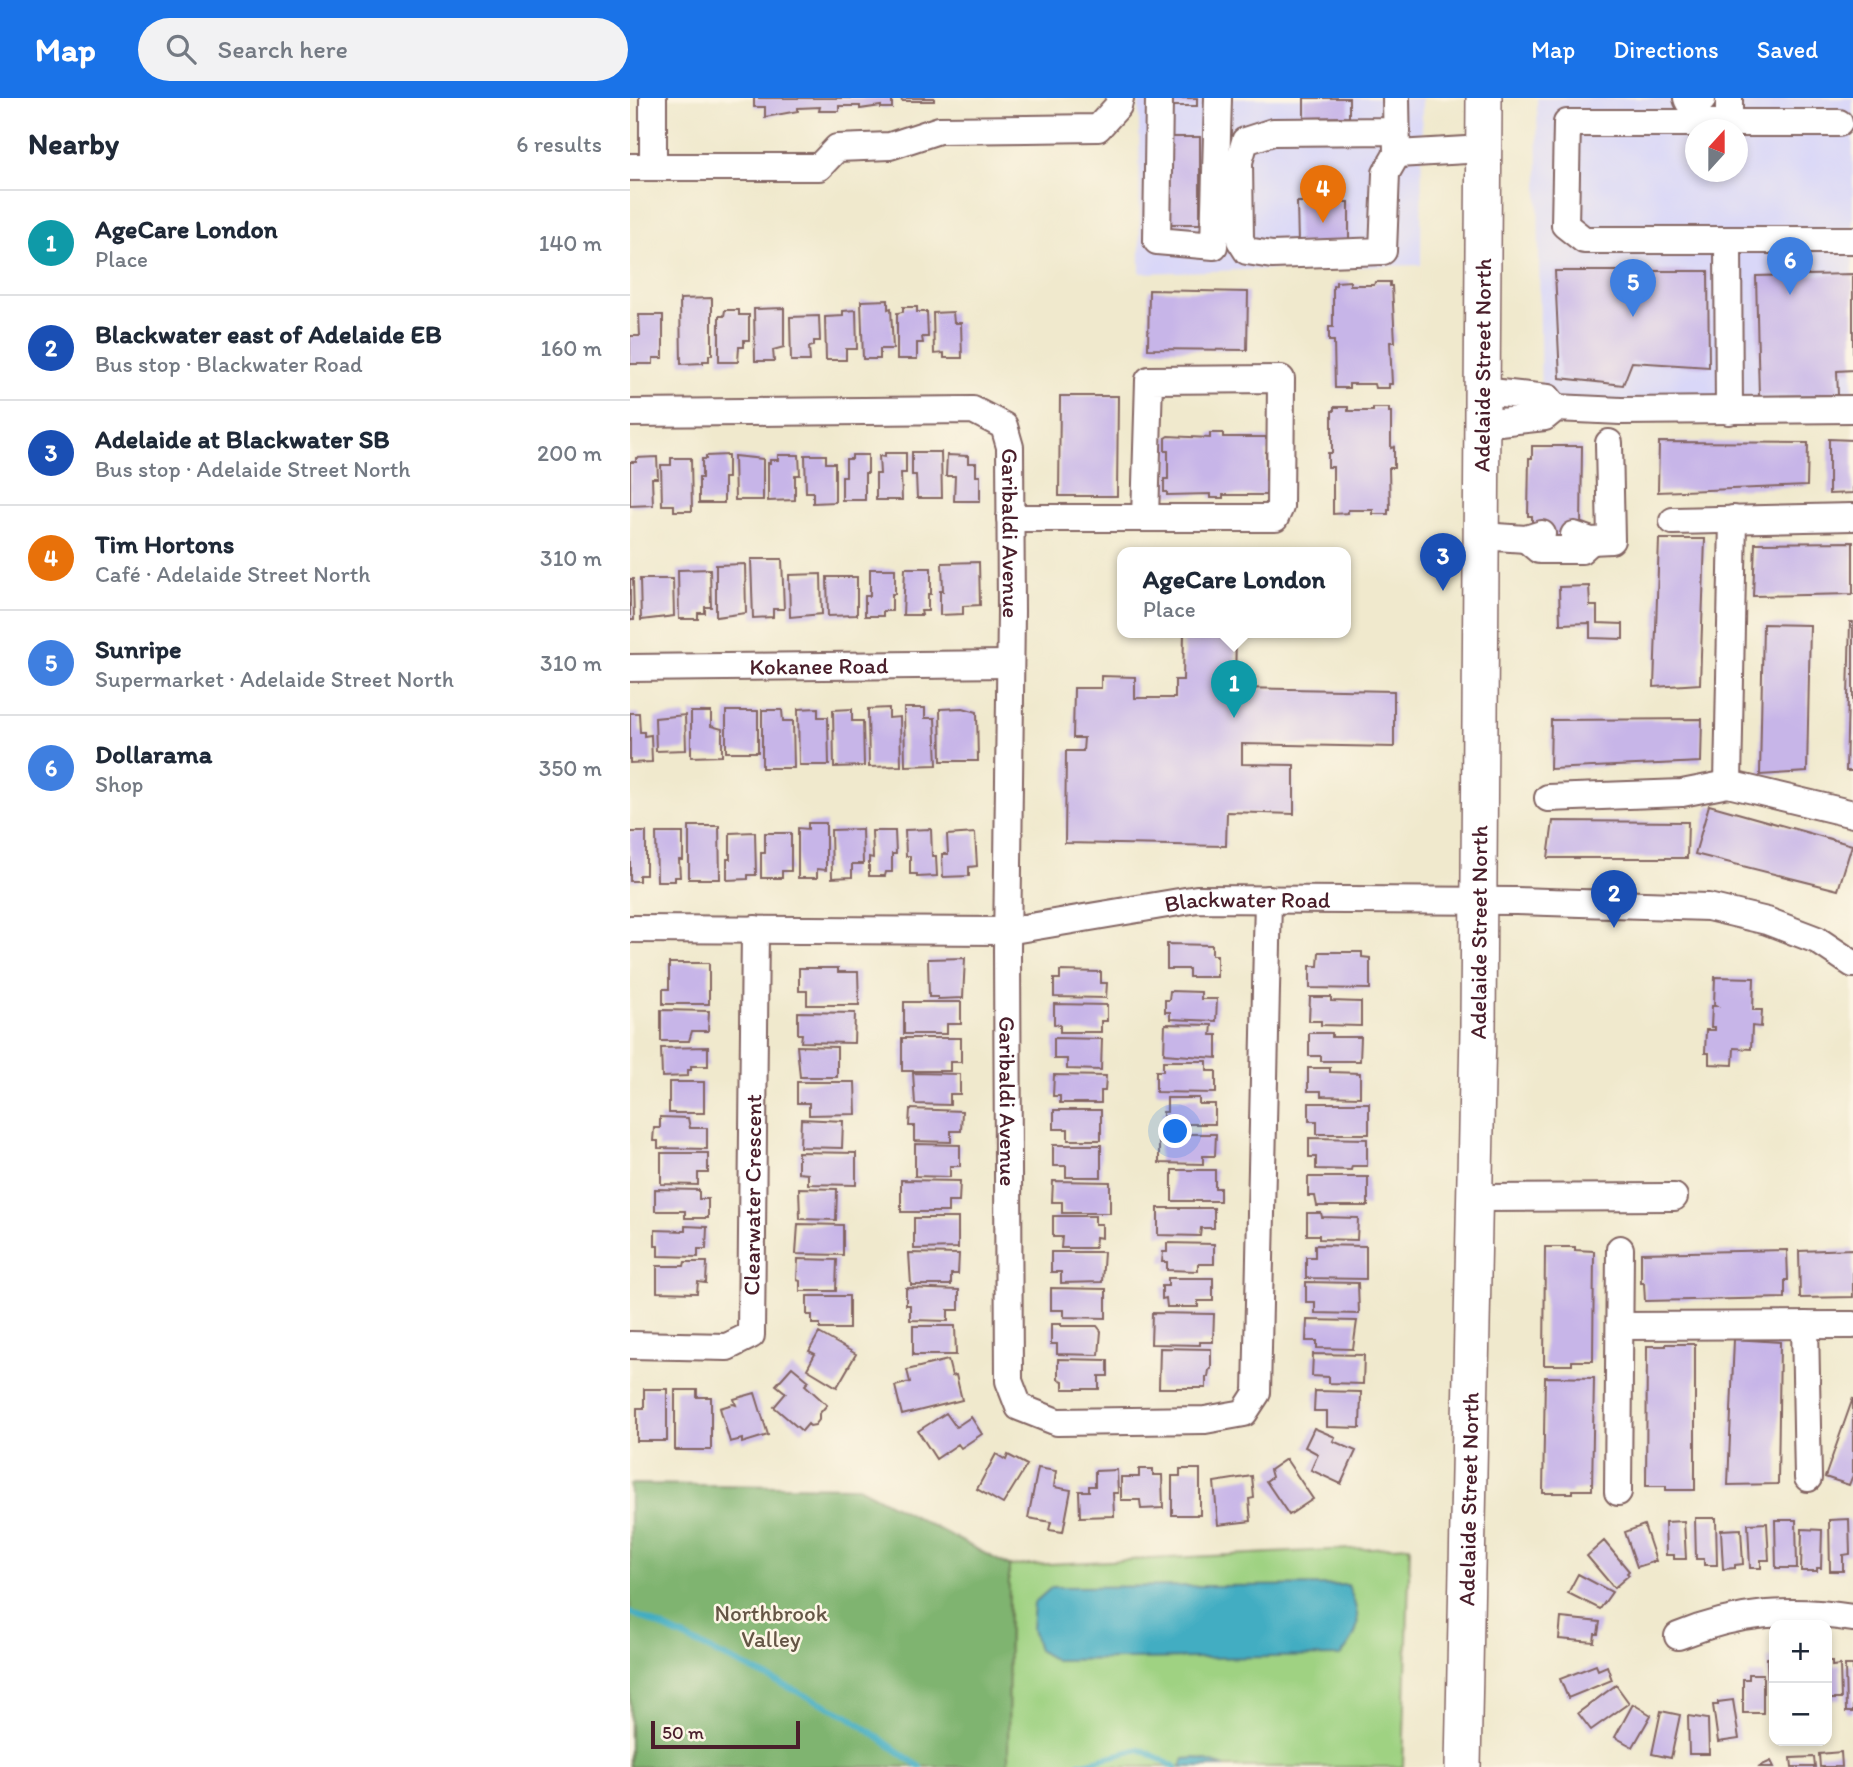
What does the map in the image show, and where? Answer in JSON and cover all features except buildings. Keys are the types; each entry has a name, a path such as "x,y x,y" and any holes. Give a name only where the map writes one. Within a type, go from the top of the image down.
{"main road":[{"name":"Adelaide Street North","path":"1463,1767 1478,900 1484,98"}],"street":[{"path":"653,98 642,167 819,167 836,148 890,146 939,130 1098,128 1118,106 1121,98"},
{"path":"1159,98 1157,241 1214,246 1218,98"},
{"path":"1396,98 1397,142 1386,173 1383,251 1272,255 1247,251 1240,240 1240,162 1245,141 1273,132 1397,142 1484,149"},
{"path":"1687,98 1688,101 1702,98"},
{"path":"1844,115 1729,111 1567,123 1565,225 1584,240 1853,240"},
{"path":"1728,241 1729,411"},
{"path":"1010,517 1145,518 1275,518 1280,507 1281,379 1149,380 1145,518"},
{"path":"1482,407 1545,417 1556,408 1621,411 1853,409"},
{"name":"Garibaldi Avenue","path":"630,414 973,410 1004,426 1010,447 1007,931 1009,1381 1019,1407 1057,1422 1205,1420 1244,1413 1257,1393 1268,899"},
{"path":"1481,536 1535,536 1539,550 1581,550 1582,538 1611,540 1609,443"},
{"path":"1673,521 1853,517"},
{"path":"1728,784 1733,520"},
{"name":"Kokanee Road","path":"630,668 1009,664"},
{"path":"1548,798 1682,793 1728,784 1853,814"},
{"name":"Blackwater Road","path":"630,929 1007,931 1197,899 1478,900 1708,907 1767,921 1817,940 1853,964"},
{"name":"Clearwater Crescent","path":"630,1345 727,1348 751,1335 755,929"},
{"path":"1474,1198 1674,1197"},
{"path":"1618,1492 1620,1249"},
{"path":"1805,1325 1808,1478"},
{"path":"1620,1326 1853,1325"},
{"path":"1678,1636 1710,1623 1770,1612 1814,1612 1853,1618"}],"shaded area":[{"path":"1139,98 1422,98 1421,265 1140,273"},
{"path":"1537,98 1853,98 1853,410 1541,413"}],"green space":[{"name":"Northbrook Valley","path":"630,1484 858,1487 1009,1566 1008,1767 630,1767"},
{"path":"1410,1546 1403,1767 1008,1767 1009,1566"}],"water":[{"path":"1348,1585 1358,1622 1353,1638 1340,1656 1055,1660 1038,1650 1032,1629 1034,1603 1052,1587"},
{"path":"1196,1758 1225,1767 1181,1767 1184,1759"}],"waterway":[{"path":"630,1612 847,1715 920,1767"},
{"path":"1069,1767 1140,1749 1176,1767"}],"place":[{"name":"Tim Hortons","path":"1323,223"},
{"name":"Dollarama","path":"1790,295"},
{"name":"Sunripe","path":"1633,317"},
{"name":"Adelaide at Blackwater SB","path":"1443,591"},
{"name":"AgeCare London","path":"1234,718"},
{"name":"Blackwater east of Adelaide EB","path":"1614,928"}]}
